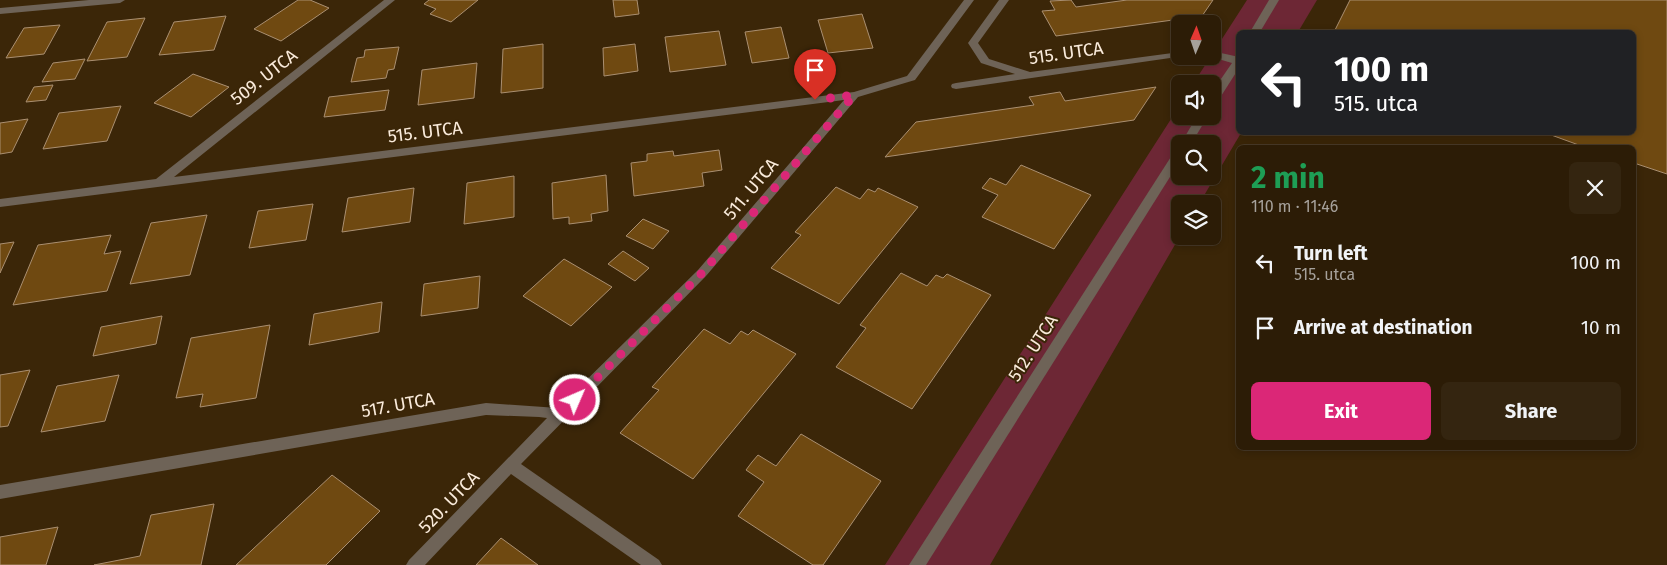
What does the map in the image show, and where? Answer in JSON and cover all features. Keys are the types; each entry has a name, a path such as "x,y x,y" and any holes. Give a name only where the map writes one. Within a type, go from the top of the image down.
{"street":[{"path":"0,11 77,2 120,0"},
{"name":"509. UTCA","path":"159,183 390,0"},
{"path":"854,95 911,78 969,0"},
{"path":"1004,0 973,43 985,61 1030,76"},
{"path":"1256,30 1274,0"},
{"name":"515. UTCA","path":"956,86 1171,55"},
{"path":"1221,56 1236,60"},
{"path":"1221,87 1236,63"},
{"name":"515. UTCA","path":"0,203 854,95"},
{"name":"511. UTCA","path":"561,414 702,273 854,95"},
{"name":"512. UTCA","path":"917,565 1171,166"},
{"name":"517. UTCA","path":"0,492 486,409 561,414"},
{"path":"561,414 510,465 654,565"},
{"name":"520. UTCA","path":"414,565 510,465"}],"shaded area":[{"path":"1247,0 1317,0 1299,30 1236,30 1236,135 1240,135 1221,167 1221,135 1171,135 1171,185 1210,185 1204,195 1171,195 1171,245 1175,245 990,565 885,565 1171,119 1171,125 1221,125 1221,75 1199,75 1205,65 1221,65 1221,40"}],"building":[{"path":"298,0 310,0 329,8 281,41 254,29"},
{"path":"429,0 478,0 451,22 430,14 436,9 424,4"},
{"path":"613,0 637,0 639,14 615,17"},
{"path":"1071,0 1076,7 1127,0 1213,0 1203,15 1171,15 1171,20 1056,36 1042,11 1055,10 1050,1"},
{"path":"1350,0 1667,0 1667,174 1636,164 1636,145 1579,145 1551,135 1636,135 1636,30 1335,30"},
{"path":"862,14 873,48 828,53 818,20"},
{"path":"226,16 214,50 159,55 174,22"},
{"path":"145,18 127,57 87,61 107,22"},
{"path":"60,25 44,54 6,58 24,28"},
{"path":"781,27 789,58 752,63 745,32"},
{"path":"719,31 726,65 670,72 665,37"},
{"path":"543,44 543,88 501,93 503,49"},
{"path":"635,44 638,71 604,76 603,48"},
{"path":"399,47 394,69 388,70 386,78 351,82 357,58 364,57 365,50"},
{"path":"85,59 75,79 42,82 53,63"},
{"path":"477,63 474,98 418,105 422,70"},
{"path":"193,74 229,87 191,117 154,103"},
{"path":"53,85 46,100 26,102 34,87"},
{"path":"1156,87 1134,120 885,157 916,122 1034,105 1029,97 1060,92 1065,101"},
{"path":"389,90 385,110 324,117 329,97"},
{"path":"121,106 107,141 43,149 59,113"},
{"path":"28,119 12,152 0,154 0,123"},
{"path":"719,150 722,170 702,173 704,186 634,196 631,163 647,161 647,154 673,151 674,156"},
{"path":"1021,165 1091,195 1054,249 982,217 998,195 982,188 990,178 1006,185"},
{"path":"606,175 608,211 591,214 592,221 569,224 569,217 553,219 552,183"},
{"path":"514,176 514,217 464,224 467,183"},
{"path":"836,187 860,199 868,189 875,192 878,188 918,207 839,304 771,268 801,235 795,232"},
{"path":"414,188 410,222 342,232 348,198"},
{"path":"313,204 306,240 249,248 258,211"},
{"path":"207,215 190,275 130,284 151,223"},
{"path":"643,219 669,231 653,249 626,236"},
{"path":"111,235 104,254 121,251 107,291 13,305 38,245"},
{"path":"14,242 0,273 0,244"},
{"path":"623,251 649,268 635,281 608,264"},
{"path":"564,259 612,287 571,326 523,296"},
{"path":"901,273 927,286 936,275 943,278 947,274 991,295 912,409 836,367 866,328 860,325"},
{"path":"480,276 478,308 421,316 424,284"},
{"path":"382,302 379,332 309,345 314,314"},
{"path":"162,316 156,344 93,356 101,327"},
{"path":"270,325 256,398 200,407 203,394 176,398 191,338"},
{"path":"704,329 730,344 741,331 748,335 753,330 796,354 693,479 620,433 659,390 652,387"},
{"path":"30,370 8,426 0,427 0,375"},
{"path":"119,375 105,421 41,432 57,386"},
{"path":"801,434 881,481 823,565 813,565 738,516 764,482 746,470 752,462 758,455 776,466"},
{"path":"332,475 380,511 326,565 236,565"},
{"path":"214,504 201,565 94,565 140,556 151,515"},
{"path":"58,527 46,565 0,565 0,537"},
{"path":"501,538 538,565 476,565"}],"route":[{"path":"575,400 702,273 854,95 815,100"}]}
